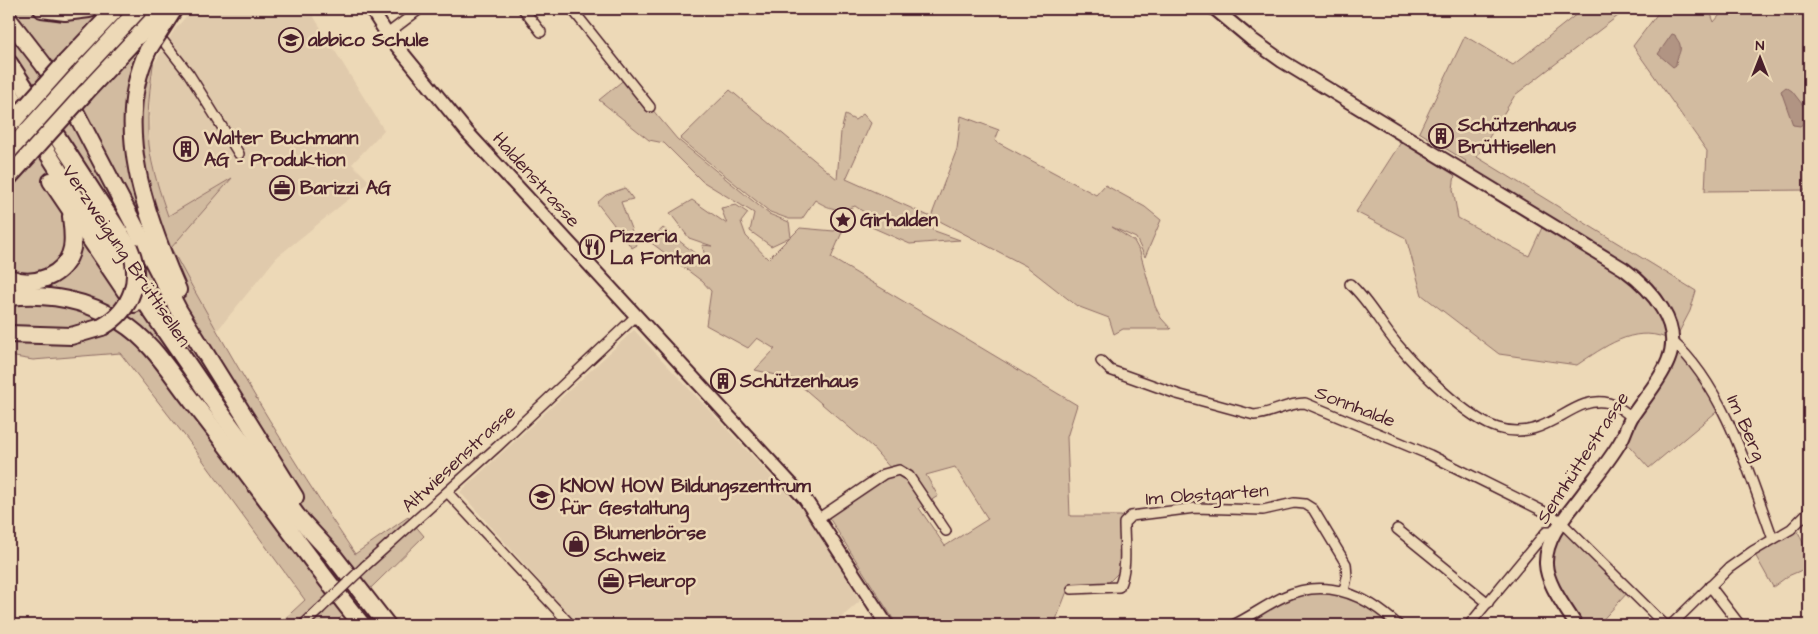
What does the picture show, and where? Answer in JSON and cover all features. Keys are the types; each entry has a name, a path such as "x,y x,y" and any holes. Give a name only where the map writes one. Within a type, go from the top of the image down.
{"highway":[{"path":"42,9 65,12 89,9"},
{"path":"9,126 116,9"},
{"path":"9,151 138,9"},
{"path":"9,177 162,9"},
{"path":"174,9 148,50 136,79 132,100 132,134 137,165 150,218 164,257 218,373"},
{"path":"9,20 43,64 76,113 164,284 202,350 331,554"},
{"path":"9,63 129,247 135,270 132,294 119,315 102,327 84,334 62,337 9,334"},
{"path":"9,92 78,202 172,342 297,516 331,554 388,625"},
{"name":"Verzweigung Brüttisellen","path":"9,114 70,211 198,396 209,421"},
{"path":"9,278 19,281 37,281 50,276 60,268 72,248 70,211"},
{"path":"9,297 56,297 88,305 111,315 132,329 149,346 209,421 362,625"}],"street":[{"path":"138,9 189,74 239,154"},
{"name":"Haldenstrasse","path":"371,9 387,34 467,132 799,491 819,518 887,625"},
{"path":"387,34 420,9"},
{"path":"523,9 541,32"},
{"path":"572,9 650,108"},
{"path":"1215,9 1251,39 1282,61 1635,277 1652,293 1659,304 1671,331 1672,341"},
{"path":"1350,284 1365,298 1397,344 1426,374 1471,414 1488,424 1508,431 1534,430 1573,409 1591,402 1609,403 1632,417"},
{"name":"Altwiesenstrasse","path":"303,625 365,566 448,493 636,316"},
{"name":"Sennhüttestrasse","path":"1576,625 1550,581 1546,566 1547,551 1558,527 1616,448 1632,417 1666,366 1671,354 1672,341"},
{"name":"Im Berg","path":"1672,341 1691,360 1721,408 1737,444 1773,539"},
{"name":"Sonnhalde","path":"1102,361 1110,370 1177,394 1254,415 1266,414 1293,403 1305,403 1430,455 1558,527 1665,625"},
{"path":"819,518 884,474 899,470 909,476 946,531"},
{"path":"448,493 571,625"},
{"name":"Im Obstgarten","path":"1072,589 1118,587 1123,579 1125,566 1124,523 1126,518 1131,516 1195,508 1264,510 1294,503 1305,504 1312,509 1342,555 1347,570 1344,591"},
{"path":"1671,625 1729,568 1790,529 1809,511"},
{"path":"1469,625 1546,532 1558,527"},
{"path":"1397,529 1488,603"},
{"path":"1710,586 1740,625"},
{"path":"1233,625 1284,596 1320,589 1344,591 1372,603 1398,625"}],"shaded area":[{"path":"9,9 137,9 157,35 150,90 148,131 154,172 168,216 232,178 171,248 259,403 355,554 408,517 424,536 333,625 278,625 305,600 188,440 120,353 33,360 9,356"},
{"path":"193,9 309,9 384,130 352,164 370,182 277,257 216,332 171,248 230,179 168,216 159,191 149,145 150,97 154,64 175,29"},
{"path":"1583,9 1627,9 1515,95 1477,157 1696,291 1690,311 1678,334 1656,291 1463,167 1466,161 1419,132 1465,36 1513,65"},
{"path":"1661,9 1709,9 1714,22 1725,9 1809,9 1809,190 1705,191 1707,151 1633,46"},
{"path":"1672,34 1675,35 1680,48 1676,65 1673,67 1658,54"},
{"path":"626,78 677,139 769,214 789,222 791,237 800,228 834,231 845,225 831,258 1077,405 1067,437 1070,516 1121,516 1126,518 1125,566 1106,585 1069,586 1054,625 897,625 826,513 892,470 872,447 793,379 755,370 775,349 757,338 748,348 706,325 711,291 703,282 649,241 663,228 707,263 702,245 712,246 689,238 670,213 692,200 727,224 721,208 736,205 748,213 741,222 746,236 768,259 790,237 771,246 750,231 754,213 702,181 664,143 649,140 599,100","holes":["955,467 988,519 945,546 919,508 938,496 926,475"]},
{"path":"1786,87 1792,91 1809,113 1809,120 1800,126 1793,125 1781,91"},
{"path":"730,90 837,179 841,132 845,115 855,120 863,114 871,123 846,179 931,217 957,149 961,116 999,130 995,141 1096,195 1105,185 1145,207 1161,220 1145,257 1136,238 1112,227 1134,241 1140,252 1155,306 1161,318 1171,329 1123,329 1114,334 1109,318 1077,306 1026,266 932,217 932,230 960,240 910,244 867,225 871,217 855,206 834,209 815,200 802,219 789,219 770,212 680,139"},
{"path":"1405,136 1456,167 1453,189 1458,218 1529,256 1545,221 1640,281 1721,408 1649,468 1622,438 1668,363 1666,338 1642,334 1630,336 1608,345 1577,365 1499,354 1422,295 1406,238 1356,212"},
{"path":"625,188 633,199 621,202 637,245 632,248 597,203 606,195"},
{"path":"634,330 815,523 860,601 833,625 578,625 460,492"},
{"path":"1561,522 1629,591 1598,625 1576,625 1550,581 1547,551"},
{"path":"1795,525 1809,556 1809,567 1788,576 1773,587 1753,551"},
{"path":"1303,591 1344,591 1398,625 1233,625"}],"place":[{"name":"abbico Schule","path":"291,40"},
{"name":"Schützenhaus Brüttisellen","path":"1441,136"},
{"name":"Walter Buchmann AG - Produktion","path":"186,149"},
{"name":"Barizzi AG","path":"282,188"},
{"name":"Girhalden","path":"843,220"},
{"name":"Pizzeria La Fontana","path":"592,247"},
{"name":"Schützenhaus","path":"723,381"},
{"name":"KNOW HOW Bildungszentrum für Gestaltung","path":"542,497"},
{"name":"Blumenbörse Schweiz","path":"576,544"},
{"name":"Fleurop","path":"611,581"}]}
